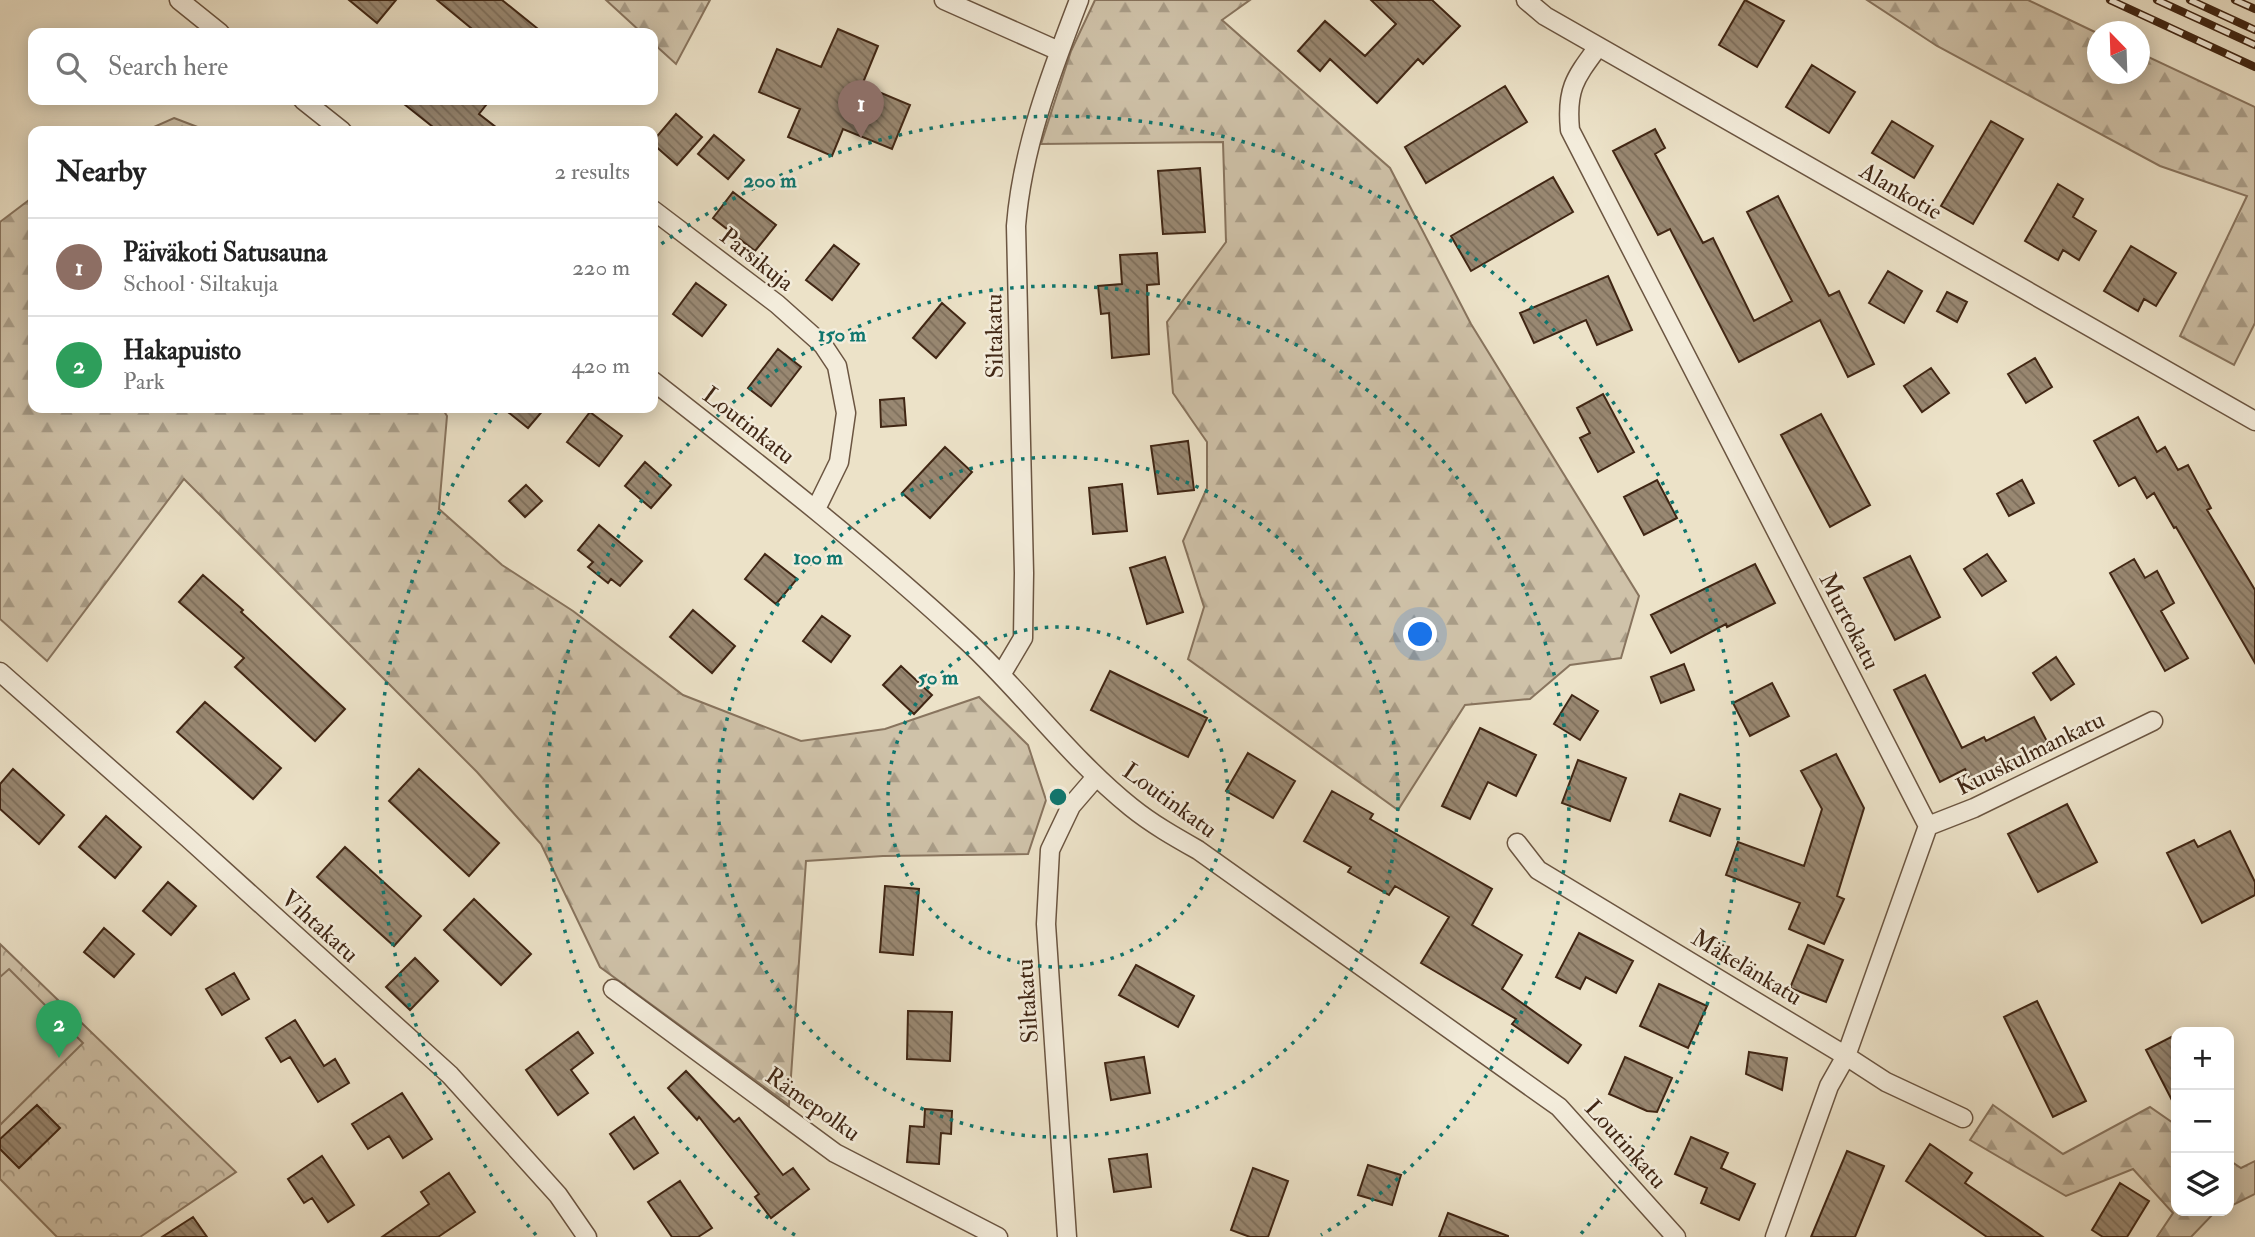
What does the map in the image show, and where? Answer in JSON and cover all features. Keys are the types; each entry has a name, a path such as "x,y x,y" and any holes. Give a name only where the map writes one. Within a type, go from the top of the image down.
{"street":[{"path":"178,0 214,28"},
{"path":"944,0 1059,51"},
{"name":"Siltakatu","path":"1001,675 1023,638 1017,209 1035,123 1079,0"},
{"name":"Alankotie","path":"1526,0 1545,16 1598,47 2255,421"},
{"name":"Murtokatu","path":"1598,47 1574,81 1567,105 1570,130 1928,826"},
{"path":"309,105 336,126"},
{"name":"Parsikuja","path":"658,214 777,304 822,345 836,366 846,414 839,462 816,509"},
{"name":"Loutinkatu","path":"658,385 816,509 968,642 1096,776 1152,823 1198,850 1559,1107 1676,1237"},
{"name":"Vihtakatu","path":"0,672 450,1075 558,1195 587,1237"},
{"name":"Kuuskulmankatu","path":"1928,826 1974,808 2153,721"},
{"name":"Siltakatu","path":"1067,1237 1046,924 1050,850 1071,806 1096,776"},
{"path":"1775,1237 1829,1086 1846,1056 1928,826"},
{"name":"Mäkelänkatu","path":"1517,843 1538,870 1886,1082 1963,1118"},
{"name":"Rämepolku","path":"613,989 835,1153 998,1237"}],"green space":[{"path":"606,0 710,0 676,64 658,48 658,28 637,28"},
{"path":"1095,0 1250,0 1222,20 1390,168 1471,324 1639,596 1621,658 1570,665 1530,699 1465,705 1398,810 1188,659 1204,607 1183,541 1207,488 1207,442 1173,393 1167,322 1226,242 1223,142 1041,144 1071,51"},
{"path":"1867,0 2028,0 2087,28 2087,84 2150,84 2150,58 2255,107 2255,323 2234,365 2180,336 2247,196 2160,166 1937,46"},
{"path":"174,118 195,126 156,126"},
{"path":"28,201 28,413 445,413 439,509 502,565 573,611 683,695 801,741 885,729 979,697 1028,745 1046,800 1028,854 883,856 806,861 789,1105 600,967 541,844 477,772 184,479 47,661 0,619 0,222"},
{"path":"0,944 236,1172 140,1237 57,1237 0,1179"},
{"path":"9,969 83,1043 0,1125 0,977"},
{"path":"1993,1105 2063,1154 2150,1107 2171,1122 2171,1211 2133,1169 2066,1196 1970,1140"},
{"path":"2255,1161 2255,1194 2234,1204 2234,1163 2241,1168"},
{"path":"2171,1216 2211,1216 2191,1237 2157,1237"}],"building":[{"path":"349,0 396,0 377,23"},
{"path":"437,0 502,0 537,28 471,28"},
{"path":"1371,0 1432,0 1460,26 1423,64 1418,59 1377,103 1330,59 1320,71 1298,51 1325,21 1365,56 1396,24"},
{"path":"1745,0 1784,21 1757,67 1719,45"},
{"path":"838,29 878,46 862,85 910,105 892,149 843,129 832,156 788,137 800,109 759,92 777,49 821,67"},
{"path":"1812,65 1855,92 1829,133 1786,107"},
{"path":"1505,86 1527,122 1426,183 1405,147"},
{"path":"405,105 486,105 479,114 495,126 432,126"},
{"path":"676,114 702,137 677,165 658,148 658,135"},
{"path":"1892,121 1933,146 1914,178 1872,153"},
{"path":"1991,121 2023,139 1973,224 1941,206"},
{"path":"1655,129 1665,148 1655,154 1703,243 1713,238 1754,321 1792,301 1747,212 1778,196 1829,296 1839,291 1874,364 1848,377 1820,320 1739,362 1670,229 1658,235 1613,151"},
{"path":"714,135 744,160 728,179 698,154"},
{"path":"1200,168 1205,232 1163,234 1158,171"},
{"path":"1553,177 1573,212 1471,271 1451,236"},
{"path":"2058,184 2083,199 2073,217 2096,231 2079,260 2063,250 2058,260 2025,241"},
{"path":"733,192 776,225 755,251 713,218"},
{"path":"834,245 859,264 832,300 806,280"},
{"path":"2131,246 2176,273 2156,306 2144,299 2138,311 2104,291"},
{"path":"1157,253 1159,284 1147,285 1149,354 1112,358 1109,313 1101,314 1098,286 1122,284 1120,255"},
{"path":"1888,271 1922,291 1904,323 1869,303"},
{"path":"1608,276 1632,330 1597,345 1586,320 1534,343 1520,313"},
{"path":"696,283 726,305 702,336 673,314"},
{"path":"1947,292 1967,302 1957,322 1937,311"},
{"path":"942,303 965,323 936,358 913,338"},
{"path":"778,349 801,367 771,406 748,388"},
{"path":"2035,358 2052,387 2026,403 2008,374"},
{"path":"1931,368 1949,393 1922,412 1904,386"},
{"path":"1603,394 1634,452 1598,472 1580,438 1590,433 1577,408"},
{"path":"904,398 906,425 881,427 880,400"},
{"path":"509,413 541,413 528,428"},
{"path":"589,413 622,436 599,466 567,442"},
{"path":"1821,414 1870,505 1830,527 1781,435"},
{"path":"2138,417 2157,452 2165,447 2178,470 2188,465 2211,508 2207,510 2255,590 2255,663 2154,493 2147,498 2135,477 2119,486 2094,441"},
{"path":"1188,441 1194,490 1158,494 1151,446"},
{"path":"945,447 972,472 930,518 902,493"},
{"path":"645,462 671,485 651,508 625,486"},
{"path":"1657,480 1677,518 1644,535 1624,497"},
{"path":"2022,480 2034,503 2009,516 1997,494"},
{"path":"1122,484 1127,531 1093,534 1089,488"},
{"path":"526,485 542,501 525,517 509,501"},
{"path":"599,525 642,561 620,586 611,579 608,583 588,567 593,562 578,550"},
{"path":"765,554 797,579 776,604 745,579"},
{"path":"1987,554 2006,581 1982,596 1964,569"},
{"path":"1910,556 1940,617 1895,640 1864,578"},
{"path":"1165,557 1183,612 1147,624 1130,568"},
{"path":"2134,559 2145,578 2157,571 2174,603 2161,611 2188,658 2165,671 2110,573"},
{"path":"1755,564 1775,603 1727,627 1726,624 1671,653 1651,615"},
{"path":"203,575 345,709 315,741 235,667 244,658 179,602"},
{"path":"693,610 735,646 712,673 670,637"},
{"path":"822,616 850,636 831,662 803,641"},
{"path":"2056,657 2074,684 2051,700 2033,673"},
{"path":"1684,664 1694,690 1661,703 1651,677"},
{"path":"901,666 932,695 914,714 883,685"},
{"path":"1110,671 1207,718 1188,757 1091,710"},
{"path":"1925,675 1962,748 1984,737 1986,741 2034,717 2050,747 1973,785 1965,769 1940,782 1894,690"},
{"path":"1772,683 1789,716 1750,736 1733,703"},
{"path":"1572,695 1598,711 1580,740 1554,724"},
{"path":"205,702 281,768 253,799 177,732"},
{"path":"1480,728 1536,755 1516,796 1488,782 1470,819 1442,806"},
{"path":"1248,753 1295,781 1273,818 1226,791"},
{"path":"1836,754 1864,808 1837,896 1844,899 1824,944 1789,929 1800,903 1726,875 1738,842 1804,866 1822,809 1801,771"},
{"path":"1578,760 1626,778 1610,821 1562,803"},
{"path":"13,769 64,815 39,844 0,809 0,784"},
{"path":"419,769 499,843 469,876 389,801"},
{"path":"1332,791 1373,814 1370,819 1492,889 1472,925 1522,955 1502,989 1581,1045 1568,1063 1512,1024 1516,1019 1421,963 1449,917 1395,886 1389,895 1348,872 1351,867 1304,841"},
{"path":"1680,794 1720,809 1710,836 1670,821"},
{"path":"2067,804 2097,862 2038,892 2008,834"},
{"path":"106,816 141,847 115,878 79,847"},
{"path":"2230,831 2255,882 2255,895 2202,923 2167,853 2194,840 2198,847"},
{"path":"345,847 421,916 394,946 317,877"},
{"path":"168,882 196,906 171,935 143,911"},
{"path":"885,886 919,889 913,955 880,952"},
{"path":"474,899 531,954 501,985 444,930"},
{"path":"104,928 134,954 114,977 84,952"},
{"path":"1579,933 1633,961 1616,993 1586,977 1580,989 1556,977"},
{"path":"1808,945 1843,960 1826,1002 1790,988"},
{"path":"415,958 438,981 410,1010 386,987"},
{"path":"1136,965 1194,996 1178,1027 1119,995"},
{"path":"234,973 249,999 222,1015 206,989"},
{"path":"1659,984 1707,1006 1688,1048 1640,1026"},
{"path":"2037,1001 2086,1101 2053,1117 2004,1017"},
{"path":"908,1011 952,1012 950,1061 907,1059"},
{"path":"295,1020 324,1066 335,1059 349,1083 318,1102 290,1057 281,1062 266,1038"},
{"path":"578,1032 593,1053 571,1070 588,1093 558,1115 526,1070"},
{"path":"2171,1037 2171,1098 2146,1050"},
{"path":"1749,1052 1787,1058 1782,1090 1746,1074"},
{"path":"1144,1057 1150,1093 1111,1100 1105,1063"},
{"path":"1625,1057 1672,1078 1657,1112 1647,1111 1609,1094"},
{"path":"686,1071 734,1122 739,1118 783,1175 793,1168 809,1189 771,1218 755,1197 759,1194 699,1117 697,1120 668,1088"},
{"path":"402,1093 432,1139 403,1158 389,1136 368,1149 352,1124"},
{"path":"37,1105 60,1128 19,1168 0,1149 0,1139"},
{"path":"925,1109 952,1111 951,1134 941,1133 939,1164 907,1162 910,1126 924,1127"},
{"path":"634,1117 658,1153 634,1169 610,1134"},
{"path":"1691,1137 1728,1153 1721,1168 1755,1184 1739,1220 1701,1203 1707,1188 1675,1174"},
{"path":"1930,1144 1972,1173 1965,1183 2043,1237 1987,1237 1906,1181"},
{"path":"1847,1151 1884,1166 1855,1237 1811,1237"},
{"path":"1147,1154 1151,1187 1114,1192 1109,1159"},
{"path":"322,1156 354,1205 328,1222 312,1198 304,1203 288,1179"},
{"path":"1368,1165 1401,1175 1392,1205 1358,1195"},
{"path":"1253,1168 1288,1181 1268,1237 1250,1237 1231,1230"},
{"path":"449,1173 475,1212 438,1237 382,1237 429,1204 421,1192"},
{"path":"680,1181 712,1228 698,1237 672,1237 648,1202"},
{"path":"2120,1183 2149,1201 2127,1237 2103,1237 2092,1230"},
{"path":"1448,1213 1508,1236 1508,1237 1439,1237"},
{"path":"193,1217 207,1237 162,1237"}],"railway":[{"path":"2110,0 2255,67"},
{"path":"2157,0 2255,45"},
{"path":"2190,0 2255,30"},
{"path":"2235,0 2255,9"}],"place":[{"name":"Päiväkoti Satusauna","path":"861,138"},
{"name":"Hakapuisto","path":"59,1058"}]}
